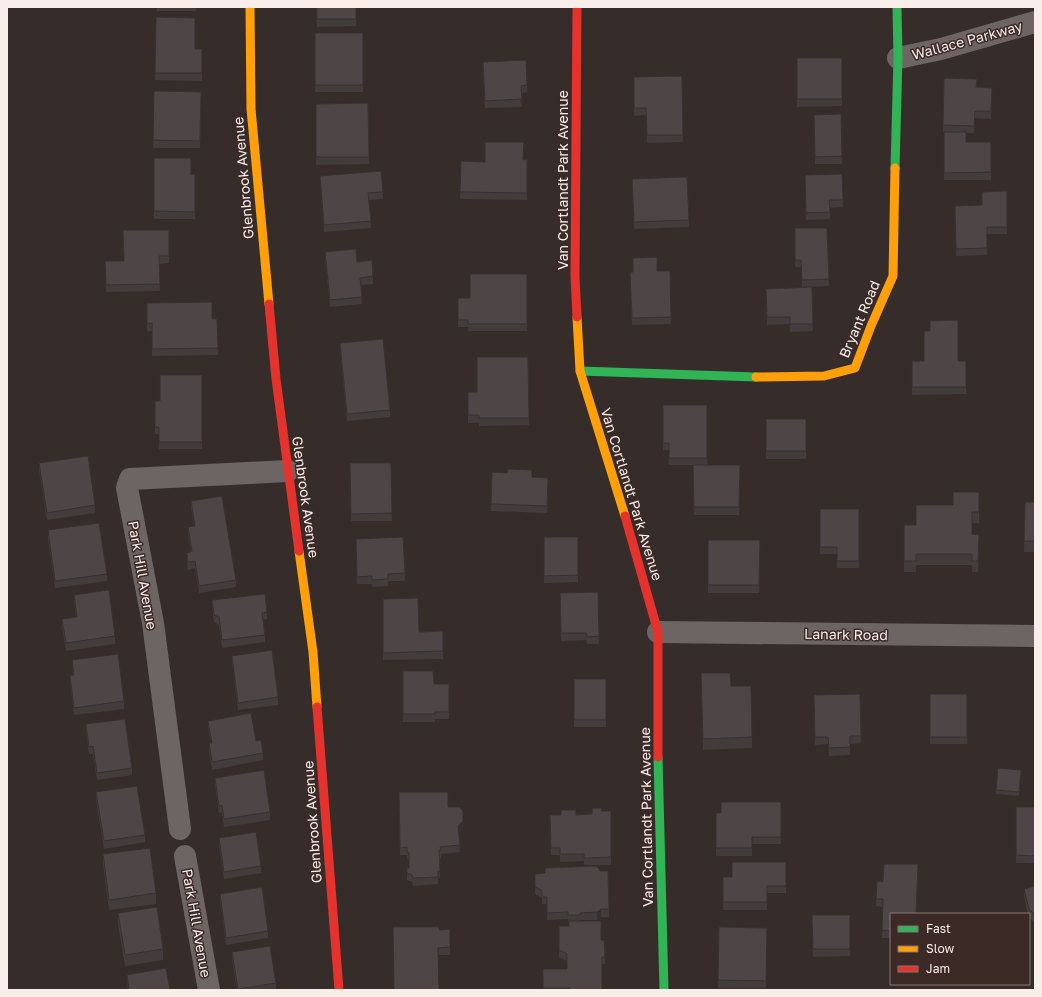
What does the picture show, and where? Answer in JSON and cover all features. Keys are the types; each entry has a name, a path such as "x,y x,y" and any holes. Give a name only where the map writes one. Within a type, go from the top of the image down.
{"street":[{"name":"Glenbrook Avenue","path":"250,7 251,109 276,379 313,652 339,990"},
{"name":"Van Cortlandt Park Avenue","path":"578,7 575,276 580,371 622,506 658,632 658,761 664,990"},
{"name":"Bryant Road","path":"580,371 739,377 790,377 824,376 855,368 871,326 893,276 898,58 897,7"},
{"name":"Wallace Parkway","path":"898,58 941,49 1035,22"},
{"name":"Park Hill Avenue","path":"180,829 153,622 127,488 130,479 288,471"},
{"name":"Lanark Road","path":"658,632 1035,636"},
{"name":"Park Hill Avenue","path":"185,856 209,990"}],"building":[{"path":"317,7 356,7 356,19 317,19"},
{"path":"156,17 195,18 195,49 202,49 202,73 155,73"},
{"path":"315,33 363,33 363,85 315,85"},
{"path":"797,58 842,58 842,99 797,99"},
{"path":"526,60 527,85 521,86 522,99 485,101 483,62"},
{"path":"682,76 683,135 647,135 646,108 634,108 634,77"},
{"path":"944,78 977,79 976,87 992,88 991,111 975,111 974,126 943,125"},
{"path":"154,91 201,92 200,141 153,140"},
{"path":"368,103 369,157 316,157 316,104"},
{"path":"841,114 842,156 815,157 814,115"},
{"path":"944,132 966,132 966,142 991,142 991,172 944,173"},
{"path":"485,142 524,142 523,160 527,159 527,193 460,192 461,161 485,162"},
{"path":"154,158 191,158 191,175 195,174 195,212 154,211"},
{"path":"381,171 383,192 368,193 371,221 324,225 320,176"},
{"path":"842,174 843,200 829,200 830,212 806,213 805,175"},
{"path":"687,177 689,220 634,222 632,179"},
{"path":"1007,191 1007,227 987,227 987,248 956,249 955,206 982,205 982,192"},
{"path":"795,228 827,228 829,279 802,280 801,260 795,260"},
{"path":"123,230 169,230 169,256 159,256 160,284 106,285 105,261 124,261"},
{"path":"356,249 357,262 372,260 373,276 360,278 362,297 330,300 325,252"},
{"path":"657,257 657,271 670,271 671,317 632,318 630,272 633,272 633,258"},
{"path":"470,274 527,274 527,324 468,324 468,320 458,320 458,298 470,298"},
{"path":"812,287 813,324 790,324 790,317 767,317 766,289"},
{"path":"212,302 212,319 217,319 218,348 152,349 152,323 147,324 147,303"},
{"path":"958,320 958,361 966,361 966,387 912,387 912,361 924,361 924,331 930,331 930,321"},
{"path":"383,339 390,410 347,414 340,343"},
{"path":"477,357 528,357 529,418 479,418 479,415 468,415 468,392 477,392"},
{"path":"160,375 202,375 202,442 159,442 159,427 155,427 155,401 160,401"},
{"path":"663,405 707,405 707,458 669,458 669,443 663,443"},
{"path":"766,419 806,419 806,451 766,451"},
{"path":"88,456 95,505 47,513 39,463"},
{"path":"350,463 391,463 392,513 351,514"},
{"path":"693,465 740,465 739,507 694,507"},
{"path":"508,469 532,470 532,477 548,478 547,506 491,504 492,472 507,473"},
{"path":"953,492 979,492 979,512 972,512 972,534 979,535 978,561 972,561 972,554 916,554 916,561 904,561 904,525 916,525 916,505 953,505"},
{"path":"222,496 236,580 199,586 195,561 188,562 187,553 192,551 188,527 195,526 191,501"},
{"path":"1025,502 1035,502 1035,541 1024,541"},
{"path":"820,509 859,509 859,561 837,561 837,547 820,547"},
{"path":"99,523 107,574 55,581 48,530"},
{"path":"403,537 405,573 388,574 388,579 372,580 372,576 357,577 356,539"},
{"path":"544,537 578,537 578,575 544,576"},
{"path":"708,540 760,540 759,585 708,585"},
{"path":"109,590 115,636 66,643 62,619 77,617 74,595"},
{"path":"598,592 599,636 587,637 586,633 561,633 560,593"},
{"path":"265,594 267,612 262,613 265,635 222,640 219,617 214,615 212,600"},
{"path":"418,598 419,632 443,631 443,651 383,653 383,599"},
{"path":"272,650 278,697 238,703 232,656"},
{"path":"118,654 124,701 74,708 70,676 74,675 72,660"},
{"path":"403,671 433,671 434,684 449,684 449,712 435,712 435,714 403,714"},
{"path":"701,673 730,673 731,686 751,686 752,737 703,739"},
{"path":"574,679 606,679 606,720 574,720"},
{"path":"860,694 861,736 850,736 850,747 829,748 828,737 815,737 814,695"},
{"path":"930,694 967,694 967,737 930,737"},
{"path":"251,713 256,741 261,740 263,753 212,762 209,743 212,743 208,721"},
{"path":"125,719 132,768 97,773 93,746 89,747 86,724"},
{"path":"998,768 1021,770 1019,792 996,790"},
{"path":"264,770 270,812 224,819 222,805 219,806 215,778"},
{"path":"137,786 145,835 104,841 96,792"},
{"path":"399,792 448,792 448,807 460,807 463,811 463,821 458,826 460,845 440,847 440,871 438,871 438,877 413,878 412,875 407,873 407,868 409,868 409,853 407,852 407,847 400,848"},
{"path":"721,802 781,802 781,837 752,837 752,848 716,848 716,813 721,813"},
{"path":"1016,807 1035,807 1035,856 1016,855"},
{"path":"592,808 602,808 601,811 611,811 611,857 584,858 584,854 560,854 560,848 551,848 550,815 561,815 561,810 576,810 576,815 592,814"},
{"path":"256,832 261,866 224,872 219,838"},
{"path":"150,848 156,893 109,900 103,854"},
{"path":"732,862 786,862 786,886 767,886 767,902 723,902 723,877 732,877"},
{"path":"884,864 918,864 916,913 890,913 890,931 882,930 883,899 876,899 877,881 883,882"},
{"path":"597,866 600,871 608,871 609,909 601,909 597,912 580,913 580,915 568,915 568,912 547,913 547,897 542,897 542,890 535,887 535,874 545,873 545,868"},
{"path":"1035,886 1035,915 1029,909 1024,889"},
{"path":"262,887 268,931 226,938 220,894"},
{"path":"157,907 163,949 125,955 118,913"},
{"path":"812,915 850,915 850,949 813,949"},
{"path":"569,921 601,921 601,940 604,940 605,957 602,957 602,990 543,988 543,969 567,969 567,954 559,950 559,926 569,926"},
{"path":"393,927 439,927 439,930 450,929 450,947 438,948 439,990 394,990"},
{"path":"719,927 767,928 766,981 718,980"},
{"path":"270,946 276,983 238,989 232,952"},
{"path":"166,968 170,990 129,990 127,975"}],"traffic: fast":[{"path":"895,168 898,58 897,7"},
{"path":"580,371 756,377"},
{"path":"658,757 664,990"}],"traffic: slow":[{"path":"250,7 251,109 269,304"},
{"path":"756,377 824,376 855,368 871,326 893,276 895,168"},
{"path":"577,317 580,371 625,516"},
{"path":"299,551 313,652 317,707"}],"traffic: jam":[{"path":"577,7 575,276 577,317"},
{"path":"269,304 276,379 299,551"},
{"path":"625,516 658,632 658,757"},
{"path":"317,707 339,990"}]}
